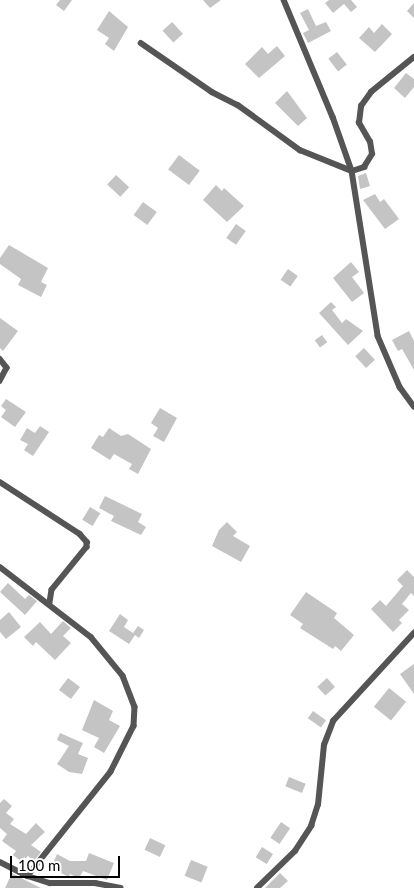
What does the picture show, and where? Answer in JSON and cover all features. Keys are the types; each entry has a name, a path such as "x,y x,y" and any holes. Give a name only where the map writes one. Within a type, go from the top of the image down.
{"street":[{"path":"284,0 333,116 352,171 378,336 400,387 414,406"},
{"path":"142,43 212,92 245,109 296,147 352,171 364,167 372,154 370,142 359,123 361,106 371,92 414,57"},
{"path":"0,359 7,368 0,381"},
{"path":"0,482 80,534 87,542 82,554 52,590 50,604"},
{"path":"0,567 91,637 116,666 133,697 136,716 123,751 111,772 28,876"},
{"path":"256,888 295,850 311,826 318,805 324,745 333,721 414,633"},
{"path":"0,862 28,876 62,886 95,883 121,888"}],"building":[{"path":"60,0 72,0 64,11 56,5"},
{"path":"203,0 221,0 210,8"},
{"path":"329,0 351,0 357,7 351,12 344,4 333,13 325,3"},
{"path":"414,3 414,18 407,11"},
{"path":"308,9 316,26 326,22 331,31 308,43 303,33 309,30 300,13"},
{"path":"109,11 128,27 114,51 105,44 109,38 97,30"},
{"path":"172,22 183,34 173,43 162,31"},
{"path":"382,24 392,34 375,52 359,38 369,27 374,33"},
{"path":"277,46 285,56 259,78 245,64 262,47 268,54"},
{"path":"337,52 347,65 338,71 328,59"},
{"path":"406,73 414,79 414,87 405,98 394,88"},
{"path":"287,91 307,118 298,126 275,103"},
{"path":"179,155 200,171 189,185 168,169"},
{"path":"366,173 370,186 360,189 358,176"},
{"path":"116,175 129,187 120,197 107,185"},
{"path":"216,185 222,191 224,188 244,206 227,222 203,200"},
{"path":"375,194 380,202 384,199 399,219 385,229 363,200"},
{"path":"143,202 157,212 147,225 134,215"},
{"path":"236,224 246,231 236,245 226,238"},
{"path":"9,245 48,268 41,282 47,285 41,297 18,285 21,279 0,264 0,258"},
{"path":"351,262 359,272 352,277 364,293 352,302 333,278"},
{"path":"288,269 298,276 290,287 281,280"},
{"path":"331,302 336,307 332,310 342,323 346,319 363,331 348,345 319,313"},
{"path":"0,318 18,331 3,351 0,348"},
{"path":"409,331 414,341 414,370 402,349 398,351 392,340"},
{"path":"322,335 327,342 320,348 315,340"},
{"path":"364,348 375,360 366,368 355,356"},
{"path":"6,399 26,412 15,427 1,417 6,410 1,406"},
{"path":"160,408 177,418 164,442 153,436 158,428 151,423"},
{"path":"40,426 49,432 33,456 24,450 28,444 20,440 27,428 35,433"},
{"path":"109,428 121,436 128,434 151,449 138,474 129,469 132,464 114,454 110,460 91,448 99,435 103,437"},
{"path":"105,496 142,514 138,522 146,527 141,535 111,521 114,516 99,508"},
{"path":"90,507 100,513 93,526 82,520"},
{"path":"227,522 237,532 233,536 250,546 241,562 212,546 219,530"},
{"path":"407,570 414,577 414,596 411,593 402,604 409,610 399,620 402,623 393,632 371,609 380,600 386,606 403,586 397,580"},
{"path":"8,583 25,599 29,595 37,601 25,615 0,592"},
{"path":"306,592 337,613 334,618 354,635 341,651 335,646 333,649 300,628 303,624 290,615"},
{"path":"9,612 21,627 6,639 0,632 0,620"},
{"path":"120,614 128,620 124,627 133,633 138,626 144,630 139,638 135,635 129,644 109,631"},
{"path":"63,621 71,628 63,636 71,643 55,660 36,642 33,646 24,637 40,622 51,634"},
{"path":"414,664 414,694 400,674"},
{"path":"68,678 80,687 71,699 59,690"},
{"path":"327,678 335,687 325,696 317,687"},
{"path":"389,688 406,702 391,720 374,707"},
{"path":"94,700 113,711 109,720 120,726 104,753 94,747 99,738 82,730"},
{"path":"313,711 326,720 321,728 308,718"},
{"path":"60,733 83,743 78,754 88,758 82,774 69,772 57,764 69,746 57,740"},
{"path":"289,777 306,784 302,793 285,786"},
{"path":"4,799 12,806 6,813 14,819 10,824 26,834 36,823 45,832 31,845 41,852 34,861 28,856 22,862 13,855 16,851 2,841 7,834 0,828 0,803"},
{"path":"281,822 290,828 279,844 270,838"},
{"path":"150,838 165,845 160,857 145,850"},
{"path":"262,847 273,854 267,864 256,857"},
{"path":"89,853 114,863 107,880 83,871 79,878 70,874 69,877 51,868 57,854 70,861 86,861"},
{"path":"191,860 208,867 201,883 185,876"},
{"path":"12,873 21,878 41,888 5,888"},
{"path":"280,873 288,881 280,888 265,888"}]}
